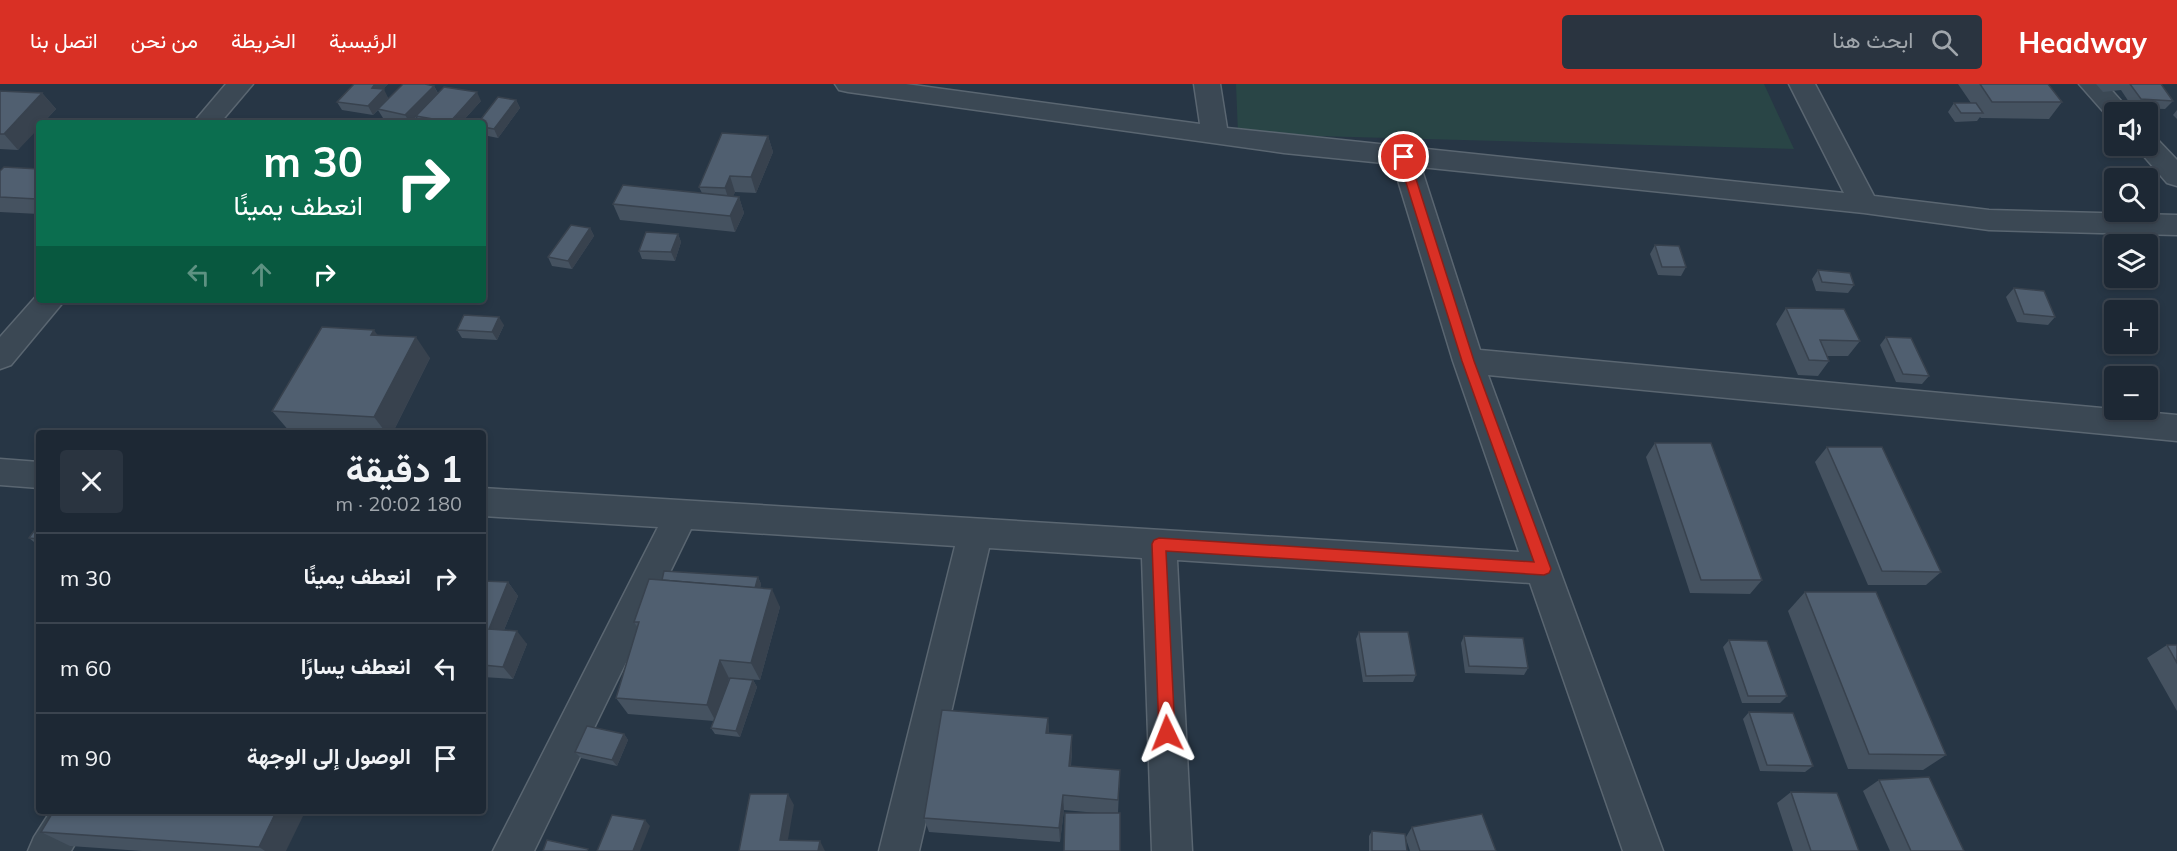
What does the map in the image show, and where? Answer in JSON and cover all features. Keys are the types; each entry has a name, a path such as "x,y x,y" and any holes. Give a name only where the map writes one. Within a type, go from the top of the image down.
{"street":[{"path":"209,120 240,84"},
{"path":"848,84 1404,157 1864,204 1989,220 2177,225"},
{"path":"1207,84 1215,133"},
{"path":"1802,84 1864,204"},
{"path":"2092,84 2109,102"},
{"path":"2157,156 2177,177"},
{"path":"1404,157 1468,361 1643,851"},
{"path":"0,357 47,303"},
{"path":"1468,361 2177,428"},
{"path":"0,472 36,474"},
{"path":"486,502 1544,569"},
{"path":"513,851 681,515"},
{"path":"899,851 975,533"},
{"path":"1159,544 1172,851"},
{"path":"48,851 72,814"}],"green space":[{"path":"1236,84 1764,84 1794,149 1238,134"}],"building":[{"path":"354,84 375,84 372,88 384,89 368,106 337,102"},
{"path":"403,84 434,86 405,115 378,109"},
{"path":"1980,84 2048,84 2062,102 1992,102"},
{"path":"2130,84 2161,84 2173,101 2141,99"},
{"path":"444,87 477,92 452,120 416,116"},
{"path":"0,91 42,93 4,134 0,134"},
{"path":"498,97 516,100 494,129 486,128 486,120 480,120"},
{"path":"1954,103 1976,103 1983,113 1961,113"},
{"path":"722,133 768,136 751,177 730,176 725,188 699,187"},
{"path":"4,167 36,169 36,199 0,197 0,171"},
{"path":"623,185 739,197 730,216 613,204"},
{"path":"571,225 590,228 568,261 548,257"},
{"path":"646,232 678,234 671,252 639,251"},
{"path":"1655,245 1679,246 1686,267 1662,267"},
{"path":"1818,270 1850,273 1854,285 1822,282"},
{"path":"2014,288 2044,291 2055,317 2024,314"},
{"path":"1786,308 1844,309 1860,341 1820,340 1829,361 1809,360"},
{"path":"464,315 499,317 492,332 457,330"},
{"path":"322,327 374,330 371,335 416,337 374,417 272,411"},
{"path":"1886,337 1911,338 1929,376 1903,374"},
{"path":"1655,443 1711,443 1762,580 1701,580"},
{"path":"1827,447 1882,447 1941,572 1882,571"},
{"path":"36,528 36,539 29,538"},
{"path":"664,571 758,577 755,588 662,580"},
{"path":"649,579 772,589 751,663 720,660 707,705 616,698 639,622 634,622"},
{"path":"486,581 508,582 489,629 517,631 503,667 486,665"},
{"path":"1805,592 1876,592 1946,755 1869,754"},
{"path":"1359,632 1408,632 1416,675 1366,676"},
{"path":"1464,636 1523,638 1528,668 1469,666"},
{"path":"1729,640 1767,641 1787,696 1748,696"},
{"path":"2167,645 2177,645 2177,663"},
{"path":"730,678 753,680 736,731 711,728"},
{"path":"942,710 1048,718 1046,733 1072,735 1069,766 1120,770 1118,800 1063,795 1059,828 924,818"},
{"path":"1749,712 1793,713 1813,766 1767,765"},
{"path":"587,726 624,734 612,760 575,752"},
{"path":"1929,777 1964,851 1911,851 1879,780"},
{"path":"1791,792 1837,793 1859,851 1811,851"},
{"path":"750,794 788,794 780,840 820,841 818,851 739,851"},
{"path":"1065,813 1120,813 1120,851 1064,851"},
{"path":"52,814 275,814 259,847 41,832"},
{"path":"1482,814 1496,851 1420,851 1412,827"},
{"path":"612,815 645,820 633,851 597,851"},
{"path":"1372,831 1405,834 1407,851 1372,851"},
{"path":"547,840 588,849 587,851 543,851"}],"route":[{"path":"1167,733 1159,544 1544,569 1468,361 1404,157"}]}
